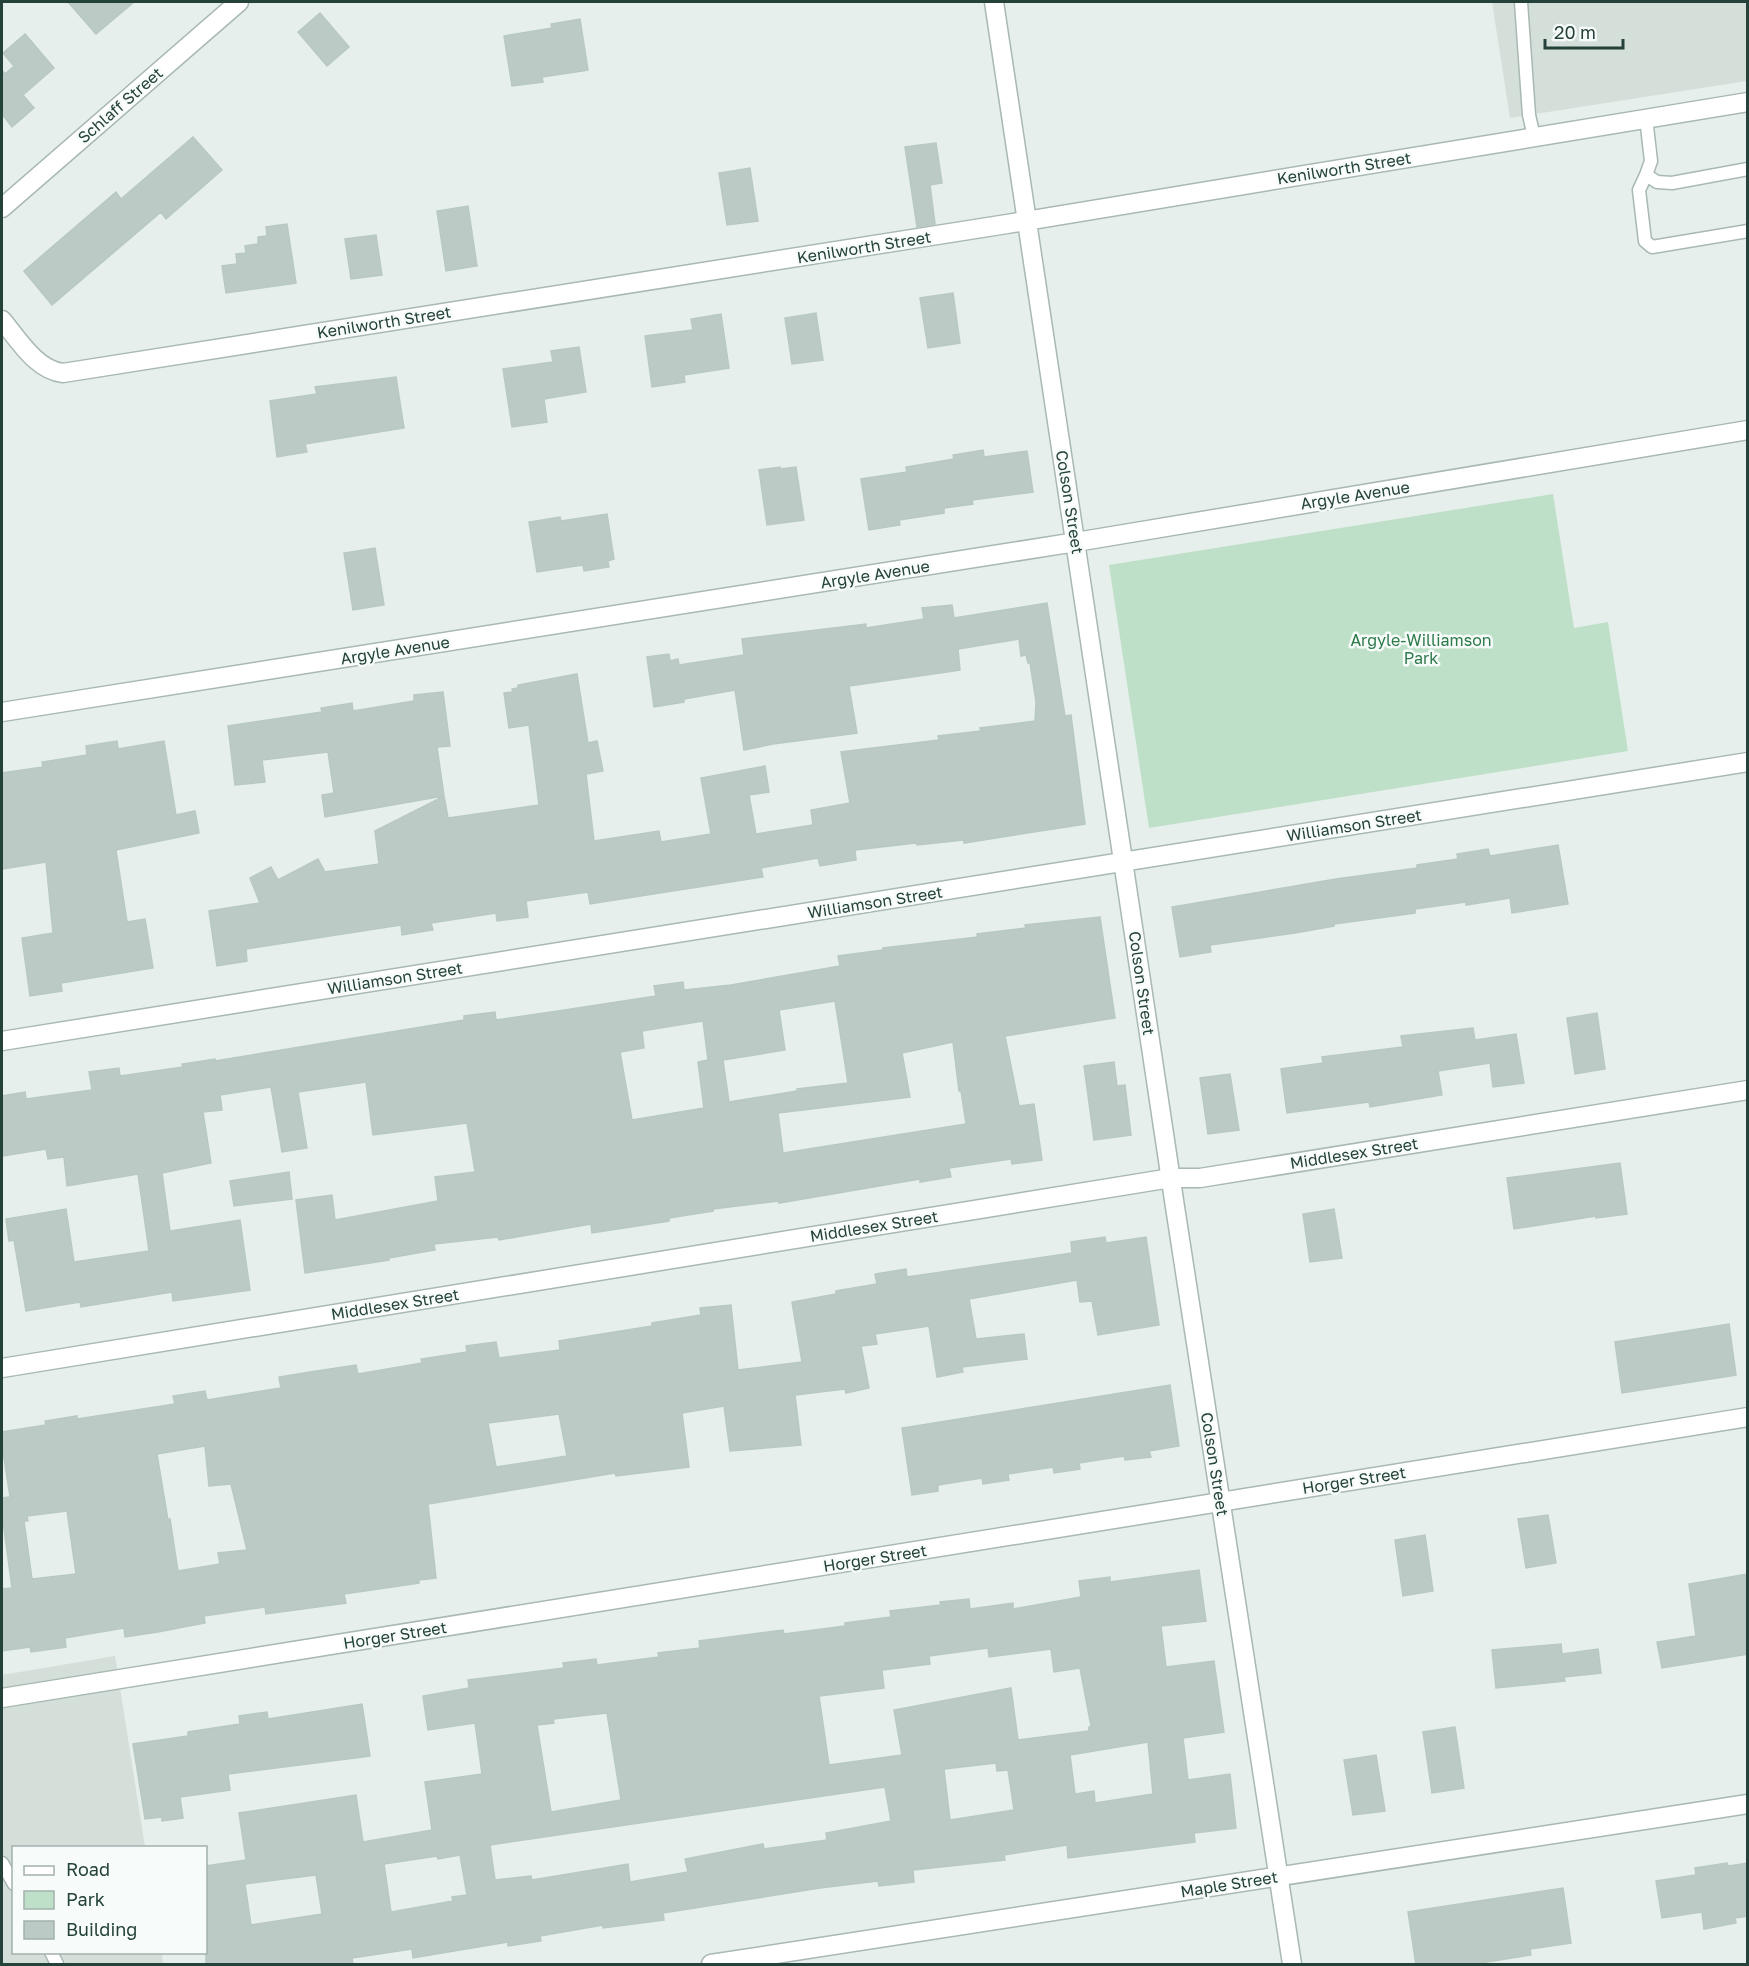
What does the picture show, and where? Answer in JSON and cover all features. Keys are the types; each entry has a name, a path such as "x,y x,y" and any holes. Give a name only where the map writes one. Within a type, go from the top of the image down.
{"street":[{"name":"Schlaff Street","path":"2,208 239,2"},
{"name":"Colson Street","path":"993,2 1292,1965"},
{"name":"Kenilworth Street","path":"2,320 41,365 51,372 63,373 1026,221 1748,102"},
{"name":"Argyle Avenue","path":"2,712 1076,542 1748,430"},
{"name":"Williamson Street","path":"2,1041 1748,762"},
{"name":"Middlesex Street","path":"2,1368 1171,1178 1200,1178 1748,1090"},
{"name":"Horger Street","path":"2,1698 1748,1417"},
{"name":"Maple Street","path":"711,1965 1748,1804"}],"lane":[{"path":"1521,2 1529,115 1534,137"},
{"path":"1646,118 1652,161 1639,189 1645,241 1648,245 1652,247 1748,231"},
{"path":"1646,175 1657,182 1672,183 1748,169"},
{"path":"2,1863 12,1880"}],"shaded area":[{"path":"1492,2 1747,2 1747,81 1510,118"},
{"path":"115,1656 145,1846 12,1846 12,1954 162,1954 163,1964 2,1964 2,1675"}],"green space":[{"name":"Argyle-Williamson Park","path":"1553,494 1574,628 1608,622 1628,751 1149,828 1109,565"}],"building":[{"path":"68,2 134,2 96,34"},
{"path":"320,13 349,47 327,66 298,32"},
{"path":"580,19 588,70 542,77 543,82 512,86 504,36 552,28 551,24"},
{"path":"25,34 54,68 23,95 34,108 12,127 2,114 2,70 5,74 14,66 3,53"},
{"path":"193,137 222,170 166,219 161,212 52,305 24,271 116,192 121,199"},
{"path":"936,143 942,183 930,185 935,224 917,227 905,147"},
{"path":"750,168 758,221 727,225 719,173"},
{"path":"468,206 477,266 446,271 437,211"},
{"path":"287,224 296,283 226,293 222,266 237,264 236,254 246,253 245,246 258,244 258,237 267,236 266,227"},
{"path":"376,235 382,275 351,279 345,239"},
{"path":"953,293 960,343 928,348 920,298"},
{"path":"816,313 823,360 792,364 785,318"},
{"path":"721,314 729,368 684,375 685,382 652,387 645,336 693,330 691,319"},
{"path":"579,347 586,392 544,399 547,422 512,427 503,369 553,362 551,351"},
{"path":"396,377 404,428 305,444 307,452 277,457 270,401 317,394 315,387"},
{"path":"983,450 984,457 1027,451 1033,492 972,500 973,504 944,508 944,513 899,520 900,525 869,530 861,479 907,472 906,467 954,459 953,455"},
{"path":"780,467 780,469 796,467 804,520 767,525 759,470"},
{"path":"607,514 614,559 608,561 609,567 584,571 583,565 537,572 529,522 560,517 561,521"},
{"path":"375,548 384,605 353,610 344,553"},
{"path":"1047,603 1065,716 1071,715 1085,824 964,843 964,840 917,845 916,843 855,850 856,860 820,866 818,858 761,868 763,877 590,904 588,892 526,901 528,917 497,921 496,913 431,923 433,930 402,935 401,925 246,949 247,961 217,966 209,911 260,903 250,878 271,867 278,880 318,859 325,872 379,864 375,831 444,796 448,818 539,805 529,725 509,728 504,693 513,692 512,689 518,688 518,685 577,674 588,743 597,741 603,771 586,774 594,841 659,831 661,842 711,834 701,778 765,766 769,792 749,795 756,834 813,825 811,810 850,803 841,752 939,740 938,736 1035,721 1036,702 1030,663 1026,655 1021,656 1019,639 958,649 960,670 849,686 857,733 744,750 735,690 654,707 647,657 669,654 670,661 678,659 679,665 744,655 742,639 866,624 866,628 924,619 922,608 952,605 954,618"},
{"path":"443,692 450,746 437,747 444,796 325,817 322,795 334,793 328,752 262,760 265,782 235,785 228,726 322,712 321,708 352,703 353,711 414,701 414,695"},
{"path":"117,741 118,749 164,741 176,815 195,811 199,833 116,850 127,922 145,919 153,968 61,983 62,991 30,996 22,938 53,933 46,862 2,869 2,773 43,767 42,762 87,755 86,746"},
{"path":"1558,845 1568,904 1512,913 1510,898 1466,905 1466,902 1415,909 1415,913 1210,945 1211,952 1180,957 1172,907 1336,879 1417,868 1417,865 1458,859 1457,854 1488,849 1490,856"},
{"path":"1100,917 1115,1018 1005,1036 1019,1106 1034,1104 1042,1160 1012,1164 1011,1159 949,1168 951,1177 920,1182 920,1179 779,1203 779,1201 713,1209 713,1211 669,1218 669,1221 592,1233 591,1224 499,1240 498,1237 434,1244 435,1250 389,1258 389,1260 305,1273 296,1200 332,1195 335,1220 438,1201 435,1177 475,1172 467,1123 373,1135 366,1082 298,1092 307,1148 282,1152 271,1087 220,1095 222,1110 203,1112 211,1163 162,1173 170,1231 240,1220 250,1290 173,1301 172,1292 81,1307 80,1302 26,1311 14,1240 9,1241 6,1219 66,1209 74,1262 149,1251 138,1174 67,1186 64,1157 48,1159 46,1149 2,1156 2,1096 25,1092 26,1099 92,1090 89,1072 119,1068 120,1076 183,1067 182,1064 215,1059 215,1061 464,1020 464,1016 495,1012 496,1020 558,1011 656,996 654,986 683,982 684,990 731,985 840,966 838,956 883,950 883,948 978,937 977,934 1026,928 1025,925","holes":["835,1001 848,1083 797,1089 797,1091 729,1102 723,1060 785,1050 779,1010","703,1021 708,1060 698,1062 704,1108 632,1120 620,1052 644,1048 642,1031","953,1042 966,1124 783,1153 778,1113 910,1097 902,1053"]},
{"path":"1597,1013 1605,1069 1575,1074 1567,1018"},
{"path":"1473,1028 1475,1040 1516,1034 1524,1083 1493,1087 1490,1063 1438,1071 1442,1095 1370,1107 1369,1102 1287,1113 1281,1069 1323,1063 1322,1057 1403,1047 1401,1036"},
{"path":"1114,1062 1117,1086 1125,1085 1131,1135 1094,1140 1084,1066"},
{"path":"1230,1074 1239,1130 1208,1134 1200,1078"},
{"path":"1620,1163 1627,1214 1596,1218 1596,1216 1514,1229 1507,1178"},
{"path":"289,1172 292,1199 234,1206 230,1181"},
{"path":"1334,1209 1342,1258 1310,1262 1303,1214"},
{"path":"1105,1237 1106,1243 1146,1237 1159,1325 1098,1335 1092,1301 1080,1302 1077,1280 969,1299 976,1339 1024,1334 1027,1359 962,1367 963,1372 937,1377 929,1326 875,1334 877,1344 861,1346 869,1388 846,1393 845,1389 795,1395 801,1445 730,1451 724,1406 682,1413 689,1467 616,1476 615,1473 428,1504 436,1578 419,1580 419,1583 344,1594 346,1603 266,1614 265,1607 204,1616 205,1623 158,1632 125,1637 124,1628 65,1638 66,1647 31,1652 30,1647 2,1651 2,1589 12,1588 2,1514 2,1498 10,1497 2,1432 46,1425 45,1421 77,1416 77,1419 175,1404 173,1396 205,1391 207,1400 281,1388 279,1377 356,1365 358,1374 422,1363 421,1359 467,1352 466,1346 496,1342 499,1358 560,1350 559,1341 652,1326 652,1323 701,1315 700,1308 731,1305 738,1370 802,1362 792,1302 877,1284 875,1274 906,1269 907,1277 1072,1253 1071,1242","holes":["559,1414 567,1456 496,1467 488,1423","205,1446 209,1486 231,1484 247,1550 218,1553 220,1564 178,1571 157,1454","67,1511 76,1574 32,1579 24,1521 28,1521 27,1516"]},
{"path":"1729,1324 1736,1375 1622,1393 1615,1342"},
{"path":"1170,1385 1179,1446 1149,1451 1151,1457 1125,1460 1124,1456 1079,1463 1080,1469 1054,1473 1053,1467 1008,1474 1009,1480 983,1484 982,1478 938,1485 938,1491 912,1495 902,1428"},
{"path":"1548,1515 1556,1563 1526,1568 1518,1519"},
{"path":"1425,1535 1433,1591 1403,1596 1395,1540"},
{"path":"1199,1570 1206,1621 1161,1626 1166,1667 1214,1661 1224,1732 1183,1738 1188,1780 1230,1774 1236,1828 1194,1833 1195,1842 1068,1858 1067,1845 1004,1855 1005,1860 913,1870 914,1882 879,1886 878,1881 820,1888 663,1913 664,1920 603,1928 603,1925 540,1936 541,1941 508,1946 508,1942 413,1958 412,1949 352,1958 353,1965 206,1965 207,1866 246,1860 239,1813 356,1795 363,1842 432,1830 425,1782 482,1774 475,1723 428,1730 423,1696 469,1688 468,1680 564,1668 563,1663 596,1659 597,1665 659,1657 658,1653 700,1648 699,1641 783,1630 784,1634 845,1626 845,1623 891,1617 890,1611 941,1605 940,1602 969,1599 970,1609 1013,1603 1013,1609 1081,1597 1079,1581 1110,1577 1110,1582","holes":["988,1648 989,1657 1051,1649 1054,1672 1080,1668 1091,1726 1089,1731 1018,1740 1011,1688 894,1710 902,1755 829,1765 819,1696 884,1688 882,1670 930,1664 929,1656","607,1713 621,1800 551,1812 537,1725 554,1723 553,1719","1148,1742 1153,1794 1095,1803 1094,1791 1075,1794 1070,1755","996,1763 997,1771 1008,1770 1014,1810 950,1820 944,1769","885,1787 891,1821 826,1833 827,1840 764,1849 763,1844 685,1859 688,1872 630,1882 628,1864 532,1880 531,1876 495,1880 490,1845","460,1855 467,1895 452,1897 453,1901 391,1912 384,1864 437,1856 438,1859","316,1875 322,1914 251,1925 245,1884"]},
{"path":"1748,1574 1748,1654 1662,1668 1657,1642 1696,1636 1689,1584"},
{"path":"1561,1644 1562,1654 1598,1649 1601,1673 1564,1677 1565,1681 1496,1688 1492,1650"},
{"path":"362,1704 370,1756 228,1774 230,1790 180,1797 183,1818 162,1821 162,1817 145,1819 133,1744 188,1736 188,1732 240,1724 239,1716 267,1712 268,1719"},
{"path":"1455,1727 1464,1788 1432,1793 1423,1732"},
{"path":"1376,1755 1385,1811 1353,1815 1344,1760"},
{"path":"1727,1863 1728,1866 1748,1863 1748,1916 1735,1918 1736,1923 1704,1929 1702,1912 1662,1918 1656,1881 1696,1875 1695,1868"},
{"path":"1563,1888 1571,1943 1530,1949 1531,1955 1468,1965 1416,1965 1408,1912"}]}
